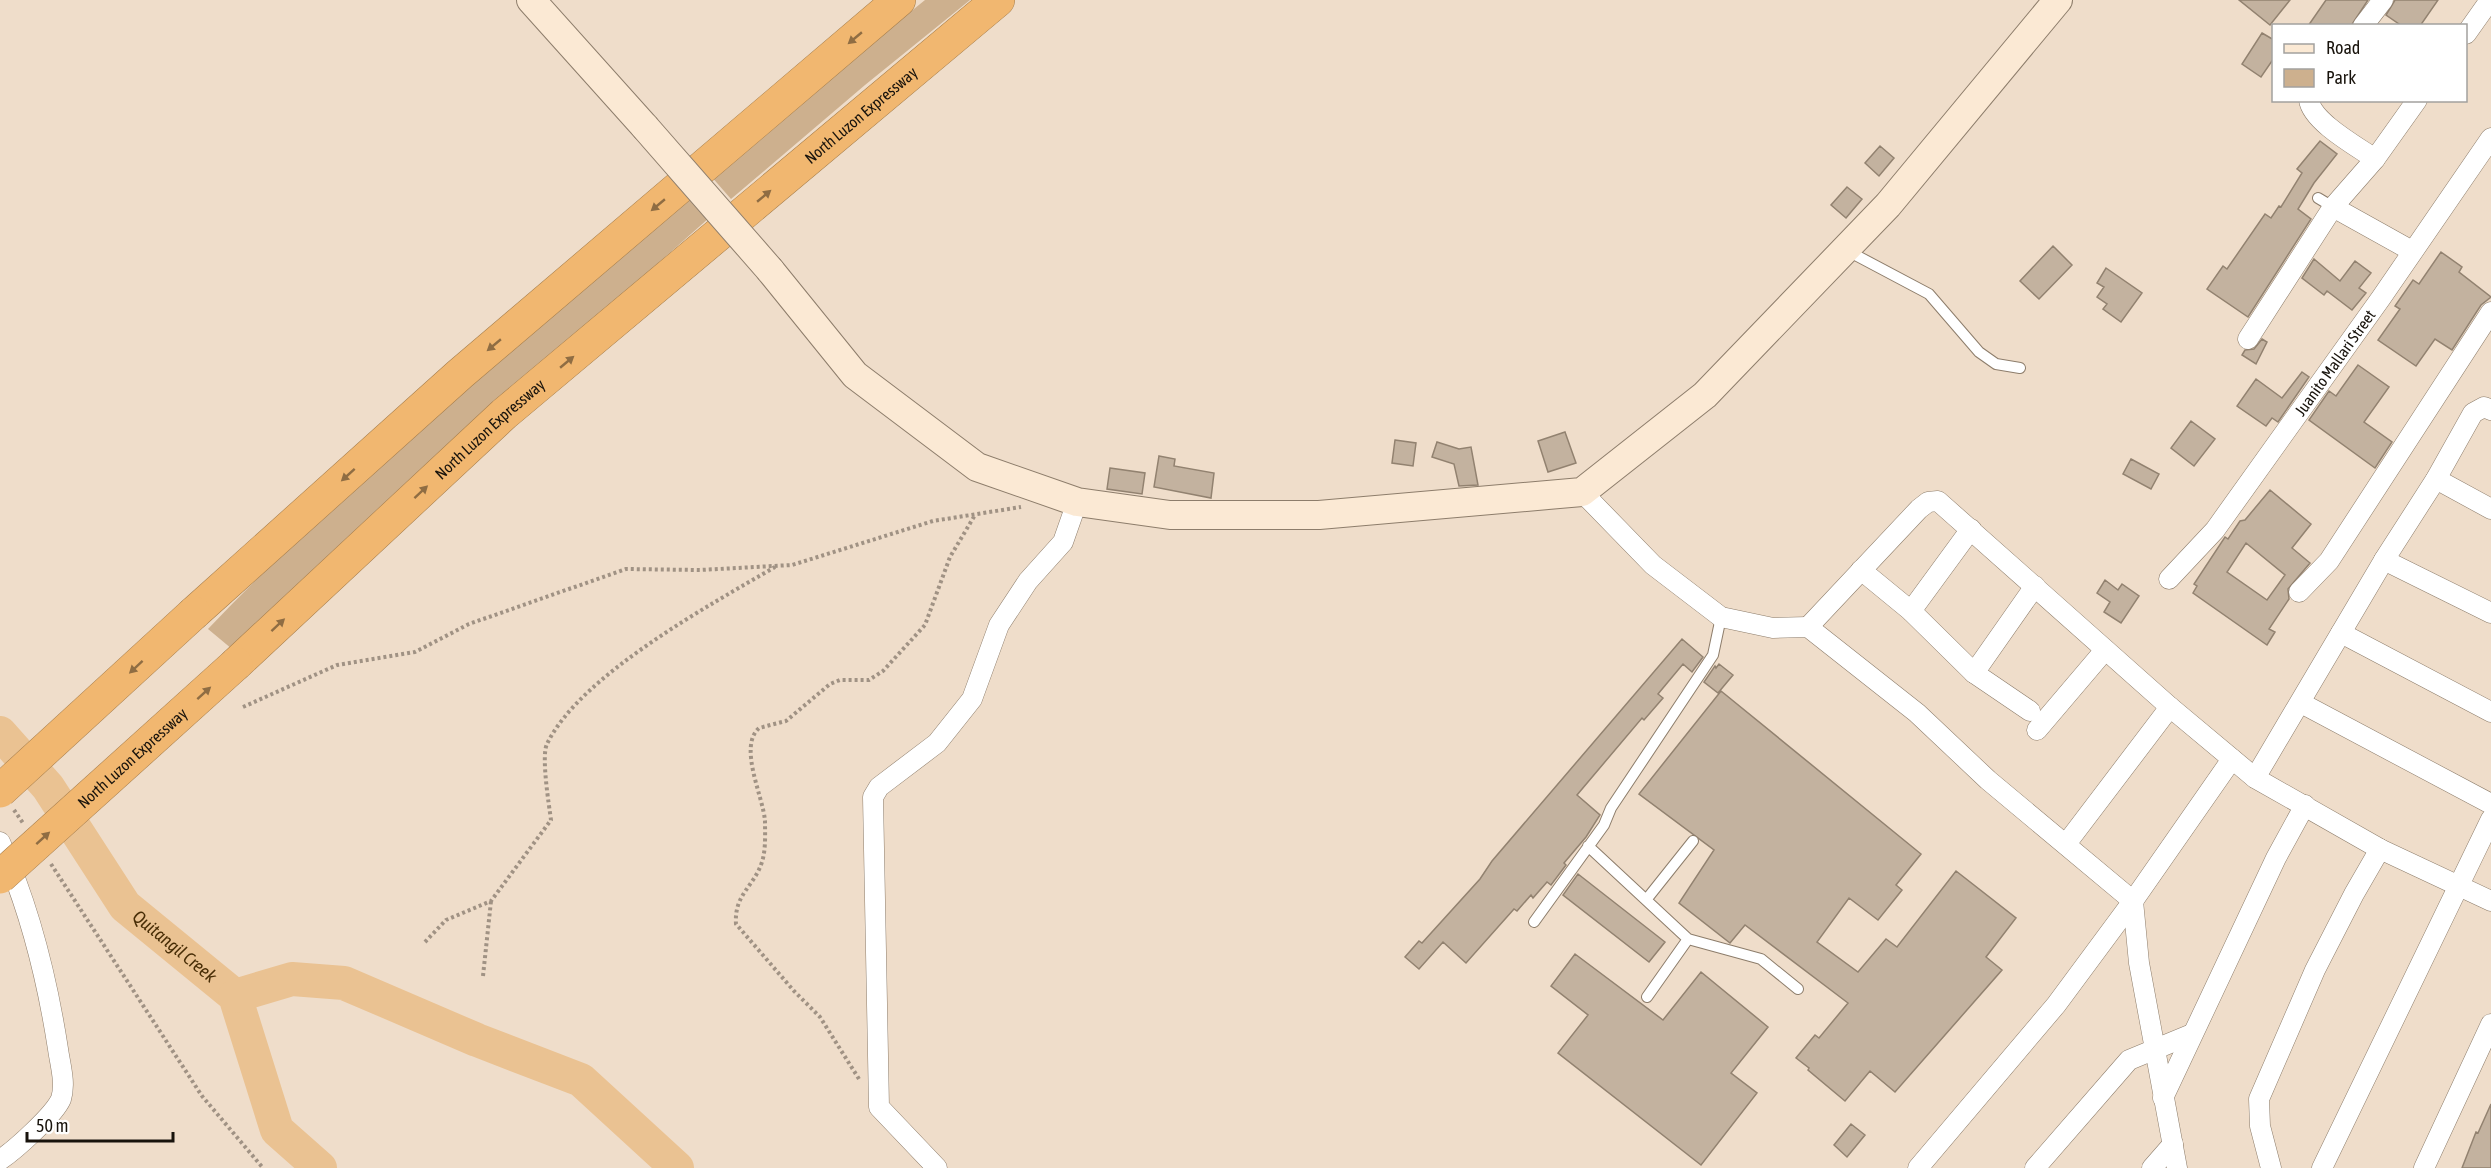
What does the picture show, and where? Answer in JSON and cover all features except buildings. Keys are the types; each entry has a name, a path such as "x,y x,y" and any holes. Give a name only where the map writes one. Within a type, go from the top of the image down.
{"highway":[{"path":"7,800 194,613 460,374 899,0"},
{"name":"North Luzon Expressway","path":"0,877 236,664 504,414 998,0"}],"street":[{"path":"531,0 770,270 855,375 977,467 1077,502 1170,515 1319,515 1581,492 1705,395 1888,205 2058,0"},
{"path":"2365,24 2383,0"},
{"path":"2467,33 2490,0"},
{"path":"2310,102 2316,113 2332,129 2375,159"},
{"path":"2248,339 2325,203 2375,159 2416,102"},
{"name":"Juanito Mallari Street","path":"2169,579 2215,530 2491,138"},
{"path":"2325,203 2412,251"},
{"path":"2299,592 2328,561 2491,312"},
{"path":"2255,778 2384,560 2436,479 2473,413 2484,407 2491,410"},
{"path":"2436,479 2491,509"},
{"path":"1581,492 1653,566 1721,617 1773,628 1808,627 1917,713 1988,780 2133,902 2139,963 2177,1168"},
{"path":"1808,627 1928,502 1938,501 2170,707 2255,778 2380,849 2491,901"},
{"path":"937,1168 879,1107 873,797 879,787 937,743 972,699 999,625 1028,580 1063,542 1077,502"},
{"path":"1911,611 1971,529"},
{"path":"2384,560 2491,613"},
{"path":"1861,570 1911,611 1974,674 2030,711"},
{"path":"1974,674 2035,586"},
{"path":"2341,633 2491,711"},
{"path":"2037,730 2105,650"},
{"path":"2301,702 2491,804"},
{"path":"2066,844 2170,707"},
{"path":"1918,1168 2056,1005 2133,902 2232,759"},
{"path":"2163,1098 2276,858 2305,805"},
{"path":"2322,1168 2491,819"},
{"path":"0,842 22,893 44,972 63,1080 60,1099 43,1121 0,1160"},
{"path":"2271,1168 2260,1126 2259,1099 2315,970 2380,849"},
{"path":"2424,1168 2491,1024"},
{"path":"2035,1168 2129,1060 2192,1034"},
{"path":"2152,1168 2173,1144"}],"lane":[{"path":"1845,249 1929,294 1979,352 1996,364 2020,368"},
{"path":"1534,922 1604,825 1611,808 1713,655 1721,617"},
{"path":"1646,900 1693,841"},
{"path":"1588,846 1688,939 1761,959 1798,989"},
{"path":"1647,997 1688,939"}],"path":[{"path":"243,707 337,665 416,652 469,624 626,569 700,570 792,565 933,521 1016,509 1046,491"},
{"path":"879,1107 846,1060 820,1017 794,991 736,924 735,910 743,891 762,864 765,843 765,819 750,755 750,741 759,728 786,722 830,684 840,680 868,680 883,671 925,625 950,557 975,515"},
{"path":"425,942 446,921 491,901 551,820 547,793 546,746 569,712 623,662 776,566"},
{"path":"7,800 26,828"},
{"path":"46,856 98,933 178,1062 202,1096 263,1168"},
{"path":"483,976 491,901"}],"green space":[{"path":"925,0 970,0 865,85 731,199 710,175"},
{"path":"688,193 709,218 358,529 232,649 208,629 265,571 383,460"}],"waterway":[{"name":"Quitangil Creek","path":"0,733 48,787 125,906 235,996 277,1130 320,1168"},
{"path":"235,996 292,979 344,983 477,1040 581,1080 677,1168"}]}
